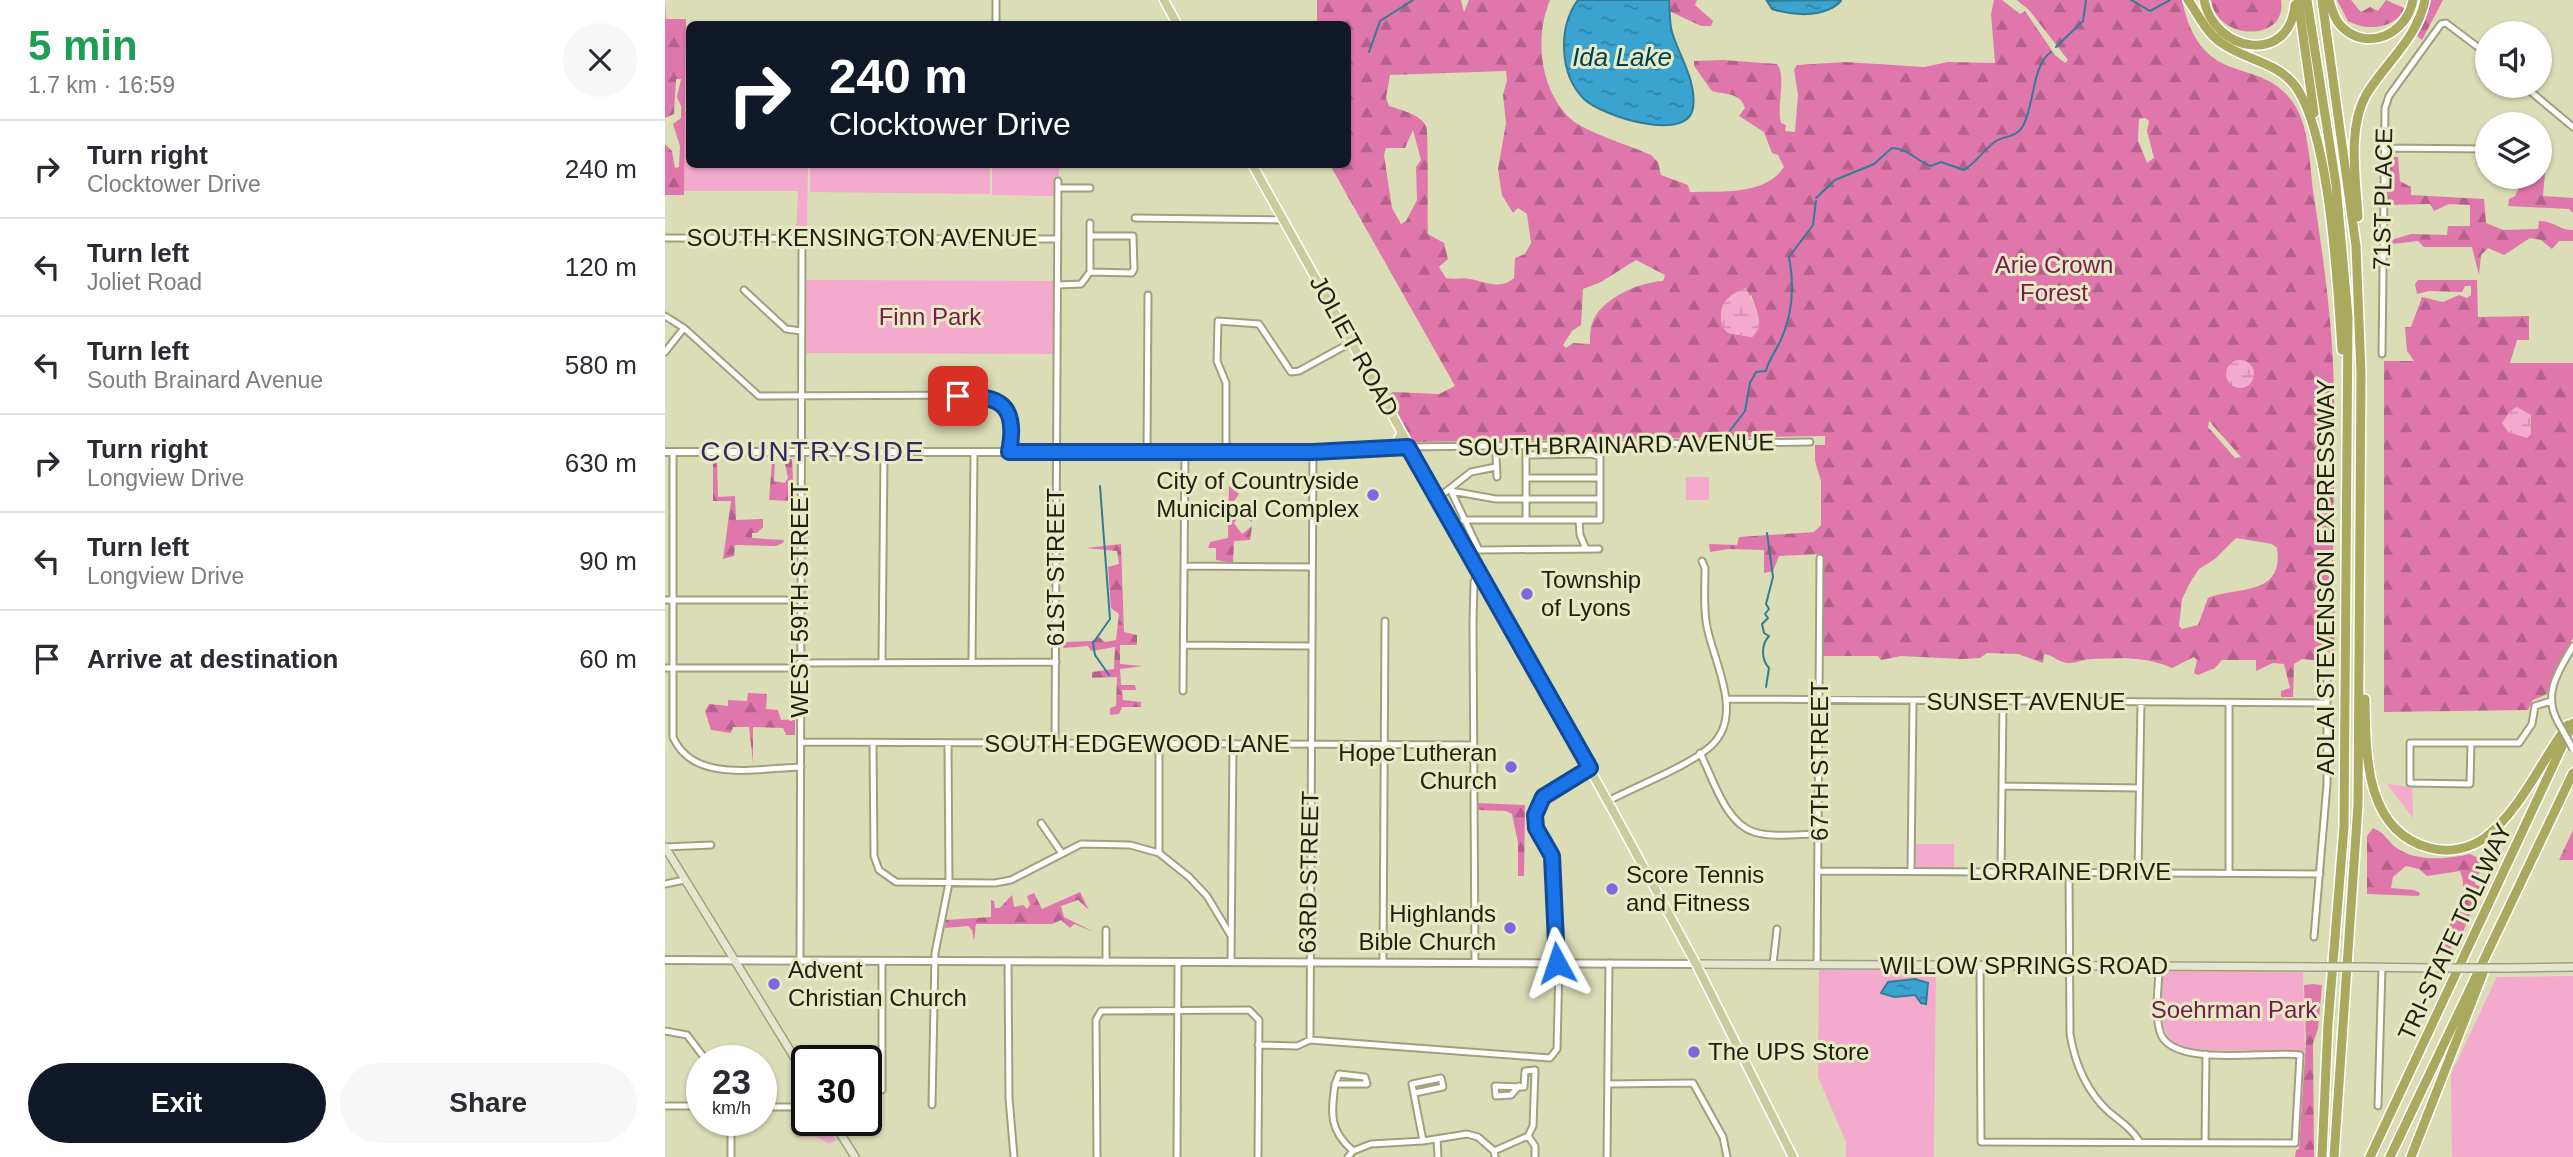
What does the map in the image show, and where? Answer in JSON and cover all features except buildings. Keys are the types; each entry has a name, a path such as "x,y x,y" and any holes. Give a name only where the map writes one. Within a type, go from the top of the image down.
{"highway":[{"path":"2188,0 2221,43 2279,72 2300,91 2311,119 2323,175"},
{"path":"2204,0 2211,19 2221,32 2243,44 2259,45 2276,40 2287,30 2297,0"},
{"path":"2297,0 2335,249 2342,352 2347,370"},
{"name":"ADLAI STEVENSON EXPRESSWAY","path":"2307,0 2336,185 2348,317 2344,827 2328,1024 2322,1157"},
{"name":"ADLAI STEVENSON EXPRESSWAY","path":"2322,0 2356,246 2361,373 2358,805 2334,1157"},
{"path":"2329,0 2340,25 2359,37 2369,39 2396,31 2408,17 2413,0"},
{"path":"2356,246 2358,117 2365,96 2410,37 2421,17 2425,0"},
{"path":"2360,613 2364,642 2369,777 2386,816 2403,835 2422,846 2457,849 2486,837 2529,786 2573,720"},
{"name":"TRI-STATE TOLLWAY","path":"2370,1157 2573,720"},
{"name":"TRI-STATE TOLLWAY","path":"2390,1157 2573,773"},
{"path":"2411,1157 2450,1049 2479,986 2492,942"}],"main road":[{"path":"1164,0 1175,21"},
{"name":"JOLIET ROAD","path":"1254,168 1608,801 1696,964 1793,1157"},
{"path":"1388,449 1397,442 1401,433"},
{"path":"665,847 791,1053"},
{"name":"WILLOW SPRINGS ROAD","path":"1696,964 2573,967"},
{"path":"842,1136 855,1157"}],"street":[{"path":"996,0 996,21"},
{"name":"71ST PLACE","path":"2382,354 2383,121 2389,96 2438,29 2446,23 2475,45"},
{"path":"2538,98 2573,127"},
{"path":"2383,148 2475,149"},
{"name":"61ST STREET","path":"1055,743 1058,181"},
{"path":"1058,188 1090,188"},
{"path":"1135,218 1283,220"},
{"path":"1058,285 1081,284 1090,272 1090,223"},
{"path":"1090,236 1133,236 1134,270 1132,273 1090,272"},
{"name":"SOUTH KENSINGTON AVENUE","path":"665,238 1058,239"},
{"name":"WEST 59TH STREET","path":"800,961 802,238"},
{"path":"744,290 786,329 801,331"},
{"path":"1147,452 1148,295"},
{"path":"665,316 684,328 750,391 769,397 984,395 997,399 1006,410 1010,422 1009,452"},
{"path":"1226,452 1226,383 1217,361 1217,321 1259,324 1291,372 1299,372 1352,342"},
{"path":"665,352 684,328"},
{"name":"SOUTH BRAINARD AVENUE","path":"669,452 1313,452 1526,444 1810,442"},
{"path":"1526,444 1526,520"},
{"path":"669,452 668,668 671,730 686,757 698,765 718,768 801,767"},
{"path":"882,663 884,452"},
{"path":"972,662 974,452"},
{"path":"1183,691 1185,452"},
{"name":"63RD STREET","path":"1310,1040 1308,962 1313,452"},
{"path":"1463,520 1600,520 1600,457 1591,454 1526,455"},
{"path":"1496,456 1497,477"},
{"path":"1439,497 1451,491 1458,480 1471,472 1496,467"},
{"path":"1526,478 1600,478"},
{"path":"1451,491 1496,499 1600,499"},
{"path":"1451,491 1479,550 1599,549"},
{"path":"1579,520 1580,535 1586,549"},
{"name":"67TH STREET","path":"1818,965 1820,558"},
{"path":"1608,801 1700,754 1719,736 1726,718 1727,699 1707,629 1705,568 1702,561"},
{"path":"1184,566 1312,567"},
{"path":"1475,962 1474,582 1479,570"},
{"path":"668,600 799,600"},
{"path":"1383,962 1385,621"},
{"path":"1184,645 1311,646"},
{"path":"2573,646 2553,684 2551,701 2558,722 2573,749"},
{"path":"668,668 1056,662"},
{"path":"2314,937 2327,784 2327,676"},
{"name":"SUNSET AVENUE","path":"1727,699 2326,703"},
{"path":"2471,743 2470,784 2410,783 2410,743 2522,741 2532,724 2535,706 2551,701"},
{"path":"1911,870 1913,702"},
{"path":"2001,872 2003,702"},
{"path":"2138,872 2141,702"},
{"path":"2229,703 2229,872"},
{"name":"SOUTH EDGEWOOD LANE","path":"801,742 1473,745"},
{"path":"873,743 876,864 884,876 896,882 995,883 1011,880 1081,844 1131,845 1159,853 1189,877 1207,896 1231,936"},
{"path":"932,1105 934,961 949,883 948,743"},
{"path":"1159,743 1159,853"},
{"path":"1231,962 1233,745"},
{"path":"1700,754 1732,817 1745,827 1762,834 1819,834"},
{"path":"1258,1045 1297,1046 1310,1040 1550,1058 1555,1054 1558,963 1552,856 1536,828 1535,815 1543,797 1590,768"},
{"path":"2002,786 2139,788"},
{"path":"1041,823 1061,852"},
{"path":"665,847 711,845"},
{"name":"LORRAINE DRIVE","path":"1819,871 2320,874"},
{"path":"2069,873 2070,1034 2082,1076 2094,1095 2132,1129 2140,1142"},
{"path":"665,884 684,880"},
{"path":"1773,964 1777,929"},
{"path":"1106,930 1106,962"},
{"name":"WILLOW SPRINGS ROAD","path":"665,960 1696,964"},
{"path":"882,961 882,1045"},
{"path":"1007,961 1009,1098 1014,1157"},
{"path":"1177,1157 1178,962"},
{"path":"1607,1157 1609,963"},
{"path":"1980,966 1981,1142 2295,1143 2300,1055 2177,1051 2164,1040 2159,1024 2159,966"},
{"path":"2378,1106 2382,968"},
{"path":"1097,1157 1096,1020 1101,1011 1178,1010 1249,1010 1259,1020 1258,1157"},
{"path":"665,1031 687,1035 695,1045"},
{"path":"2205,1142 2206,1054"},
{"path":"1348,1157 1353,1151 1371,1144 1423,1141 1467,1134 1478,1137 1495,1154 1528,1136 1534,1126 1535,1070 1525,1071 1521,1087 1534,1089"},
{"path":"1335,1084 1364,1086 1367,1079 1339,1074 1335,1084 1333,1126 1338,1138 1353,1151"},
{"path":"1415,1093 1443,1087 1441,1078 1412,1084 1423,1141"},
{"path":"1608,1084 1693,1083 1723,1137 1727,1157"},
{"path":"665,1106 686,1106"},
{"path":"731,1136 731,1157"},
{"path":"1528,1136 1535,1146 1535,1157"},
{"path":"1437,1139 1438,1157"}],"green space":[{"name":"Arie Crown Forest","path":"1317,0 1461,0 1464,12 1469,0 1550,0 1541,47 1547,80 1561,108 1578,125 1651,155 1658,162 1661,175 1688,185 1690,192 1715,192 1741,190 1766,183 1784,167 1778,155 1772,153 1764,132 1739,116 1745,108 1740,99 1712,91 1694,66 1694,61 1777,64 1781,75 1781,123 1786,125 1785,131 1795,132 1798,95 1794,70 1797,65 1845,62 1924,67 1948,62 1995,63 1991,14 1994,0 2002,0 2020,14 2025,11 2055,55 2065,63 2068,60 2029,10 2017,0 2182,0 2191,30 2204,49 2218,61 2268,81 2283,91 2297,109 2305,130 2330,319 2333,368 2335,629 2331,662 2302,659 2294,664 2293,697 2281,697 2281,691 2290,688 2284,664 2273,663 2256,671 2256,660 2222,660 2215,668 2198,675 2194,673 2197,660 2194,657 2172,668 2152,661 2133,659 2091,659 2065,663 2044,654 2043,663 2018,654 1987,653 1980,658 1961,659 1901,656 1881,660 1878,656 1821,656 1821,554 1779,556 1773,571 1764,573 1764,550 1728,549 1710,552 1709,544 1737,545 1739,537 1814,532 1821,525 1821,481 1815,461 1815,445 1825,445 1825,436 1413,442 1388,395 1393,392 1439,394 1455,386 1332,168 1351,168 1351,21 1317,21","holes":["1506,71 1507,80 1503,95 1506,123 1498,169 1502,195 1513,213 1518,208 1527,214 1531,243 1525,254 1515,258 1514,278 1509,282 1498,284 1467,278 1446,278 1439,267 1448,259 1444,243 1428,234 1426,126 1415,115 1389,106 1386,98 1390,75","2145,118 2149,121 2147,131 2154,158 2147,163 2138,140 2139,119","1413,130 1421,160 1416,167 1417,200 1406,221 1401,224 1392,208 1384,155 1386,148 1405,148","1636,260 1665,275 1663,281 1635,287 1616,297 1600,309 1593,320 1590,344 1573,343 1566,348 1563,345 1572,331 1581,325 1583,289 1601,282","1751,295 1759,322 1752,337 1728,333 1721,320","2209,421 2241,457 2235,458 2208,427","2236,538 2272,544 2277,548 2277,564 2273,575 2266,582 2256,587 2208,598 2198,625 2182,629 2179,626 2182,599 2199,569 2215,559"]},
{"path":"1669,0 1697,0 1695,5 1713,21 1711,26 1701,26 1669,11"},
{"path":"2211,0 2281,0 2280,14 2274,24 2264,30 2238,30 2225,24 2216,14"},
{"path":"2337,0 2351,0 2361,12 2370,7 2378,11 2386,0 2404,8 2394,21 2371,27 2348,21"},
{"path":"2429,0 2443,0 2422,40 2417,36 2425,21"},
{"path":"665,2 666,19 686,19 684,195 665,195 665,144 672,151 675,168 679,167 680,146 673,124 681,118 681,106 677,97 681,79 676,79 674,114 665,118"},
{"path":"686,112 686,168 808,168 807,232 796,232 798,191 684,191"},
{"path":"2386,156 2398,157 2400,181 2411,187 2411,195 2484,199 2486,223 2503,230 2538,229 2539,221 2543,221 2573,230 2573,241 2559,241 2552,249 2541,240 2530,238 2504,255 2488,248 2481,255 2479,275 2472,247 2424,247 2418,241 2392,244 2391,253 2387,254 2388,241 2411,234 2447,235 2448,226 2470,226 2470,205 2449,204 2434,211 2430,204 2386,205"},
{"path":"810,168 990,168 990,194 810,192"},
{"path":"992,168 1060,168 1055,196 992,195"},
{"path":"2518,189 2544,189 2543,196 2573,198 2573,213 2569,209 2508,206 2509,199 2515,196"},
{"name":"Finn Park","path":"805,280 1055,281 1054,354 805,353"},
{"path":"2418,280 2477,280 2478,317 2529,316 2529,340 2517,340 2510,363 2573,363 2573,638 2551,679 2547,694 2533,700 2528,710 2384,712 2384,361 2414,361 2407,351 2405,327 2411,327 2422,297 2443,302 2459,295 2467,298 2471,295 2471,286 2465,286 2462,292 2429,291 2417,294 2415,284"},
{"path":"1746,288 1756,310 1759,328 1752,337 1728,333 1721,321 1724,303 1733,294"},
{"path":"2240,360 2250,364 2254,374 2250,384 2240,388 2230,384 2226,374 2230,364"},
{"path":"2517,407 2531,415 2531,434 2527,438 2508,432 2502,423 2510,411"},
{"path":"784,459 792,459 794,501 769,500 772,461 775,461 774,481 785,483 788,478"},
{"path":"713,461 717,461 718,497 735,496 736,520 763,519 763,527 757,533 752,533 752,538 784,540 783,543 776,546 735,545 734,556 723,559 731,501 713,501"},
{"path":"1686,477 1709,477 1709,500 1686,500"},
{"path":"1229,486 1239,494 1232,504 1233,514 1250,512 1252,522 1245,517 1238,518 1234,523 1242,534 1252,526 1250,540 1234,541 1233,563 1216,560 1216,548 1208,548 1210,542 1228,538"},
{"path":"1121,544 1124,632 1137,635 1137,645 1120,645 1120,664 1143,666 1120,669 1121,685 1135,685 1136,690 1122,690 1123,700 1141,702 1141,707 1122,707 1119,714 1110,715 1110,708 1116,706 1117,677 1092,678 1092,672 1114,669 1115,647 1091,651 1088,646 1063,648 1064,642 1092,641 1099,637 1105,642 1116,640 1119,614 1111,608 1108,567 1119,564 1117,551 1086,548"},
{"path":"748,693 767,694 766,709 778,710 781,720 795,719 795,735 786,735 783,728 753,727 753,763 749,727 733,727 731,733 711,730 705,711 709,704 728,706 728,700 747,701"},
{"path":"2387,784 2412,787 2413,818"},
{"path":"1477,803 1525,805 1524,876 1518,876 1518,843 1512,814 1506,811 1478,810"},
{"path":"2373,828 2394,846 2411,855 2441,858 2470,854 2484,861 2475,884 2482,888 2461,936 2448,950 2439,954 2436,950 2461,902 2463,881 2460,871 2427,876 2419,869 2406,866 2393,877 2391,888 2414,890 2420,893 2419,896 2367,894 2367,836"},
{"path":"2573,830 2573,860 2559,860"},
{"path":"1913,844 1954,844 1954,869 1915,869"},
{"path":"1080,892 1089,910 1078,900 1061,906 1064,917 1094,932 1074,924 1070,928 1061,920 1052,924 976,924 974,941 972,930 968,926 945,928 946,920 991,917 991,900 994,901 995,908 1000,908 1012,895 1014,907 1023,905 1027,909 1030,905 1027,896 1034,893 1042,909"},
{"name":"Soehrman Park","path":"2168,969 2303,972 2305,1051 2184,1050 2167,1035 2161,1017 2162,974"},
{"path":"1819,970 1936,970 1934,1157 1846,1157 1846,1142 1818,1077"},
{"path":"2573,976 2573,1157 2452,1157 2451,1074 2497,977"},
{"path":"2304,985 2322,985 2318,1029 2313,1043 2314,1157 2295,1157 2296,1150 2299,1149 2306,1040"},
{"path":"834,1136 836,1140 829,1144 817,1137 795,1137"}],"water":[{"name":"Ida Lake","path":"1578,0 1669,0 1672,32 1687,69 1694,98 1693,108 1687,119 1676,124 1642,123 1607,112 1584,99 1570,77 1564,50 1567,23"},
{"path":"1841,0 1834,7 1808,14 1772,9 1767,1"},
{"path":"1915,979 1928,983 1926,1004 1921,1003 1915,995 1894,997 1881,993 1888,982"}],"waterway":[{"path":"1369,52 1380,21 1413,0"},
{"path":"2056,47 2083,21 2086,0"},
{"path":"2131,0 2150,11 2170,0"},
{"path":"1816,198 1835,180 1874,164 1892,148 1903,150 1931,166 1941,162 1964,170 1996,141 2014,134 2023,126 2040,66 2051,52"},
{"path":"1729,432 1745,411 1750,383 1756,372 1766,371 1784,332 1792,300 1789,257 1813,225 1816,201"},
{"path":"1728,432 1731,439"},
{"path":"1100,486 1110,619 1093,643 1095,655 1109,675"},
{"path":"1766,687 1769,668 1763,652 1769,636 1764,633 1762,624 1768,618 1765,614 1769,609 1766,604 1773,577 1767,533"}],"place":[{"name":"City of Countryside Municipal Complex","path":"1373,495"},
{"name":"Township of Lyons","path":"1527,594"},
{"name":"Hope Lutheran Church","path":"1511,767"},
{"name":"Score Tennis and Fitness","path":"1612,889"},
{"name":"Highlands Bible Church","path":"1510,928"},
{"name":"Advent Christian Church","path":"774,984"},
{"name":"The UPS Store","path":"1694,1052"}],"district":[{"name":"COUNTRYSIDE","path":"813,451"}],"route":[{"path":"958,396 984,395 997,399 1006,410 1010,422 1009,452 1313,452 1408,447 1439,497 1590,768 1543,797 1535,815 1536,828 1552,856 1557,963"}]}
